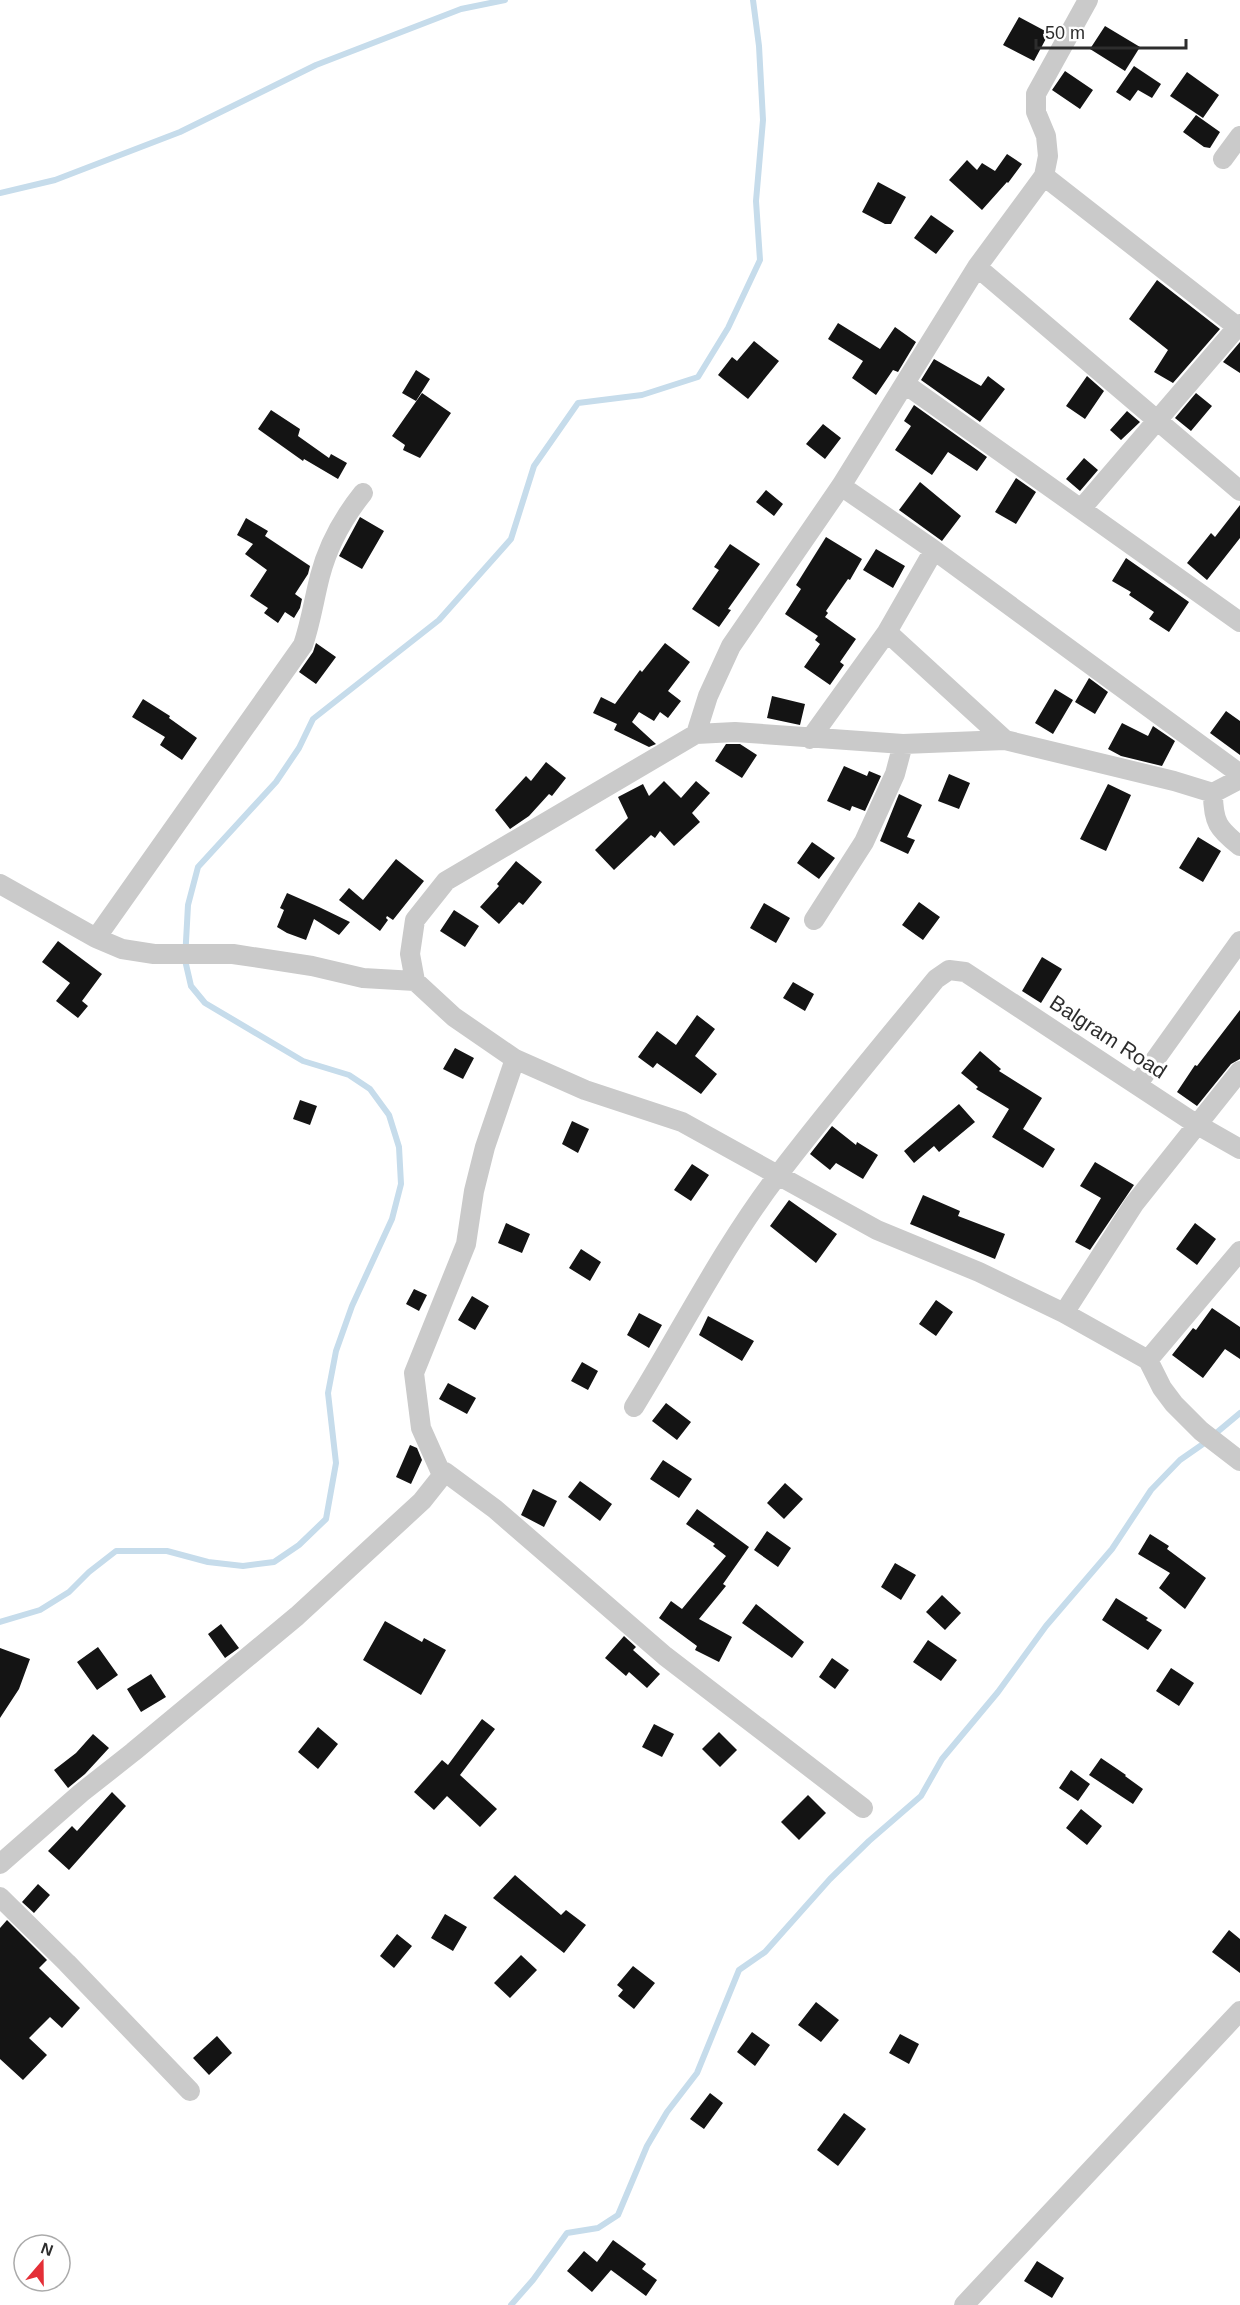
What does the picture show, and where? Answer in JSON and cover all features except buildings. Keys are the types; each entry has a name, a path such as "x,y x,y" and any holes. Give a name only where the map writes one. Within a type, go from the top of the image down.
{"street":[{"path":"696,734 708,696 731,646 841,486 977,267 1044,176 1048,156 1046,136 1036,112 1036,94 1088,0"},
{"path":"1223,159 1240,136"},
{"path":"1044,176 1239,327 1081,509"},
{"path":"977,267 1240,491"},
{"path":"905,384 1240,622"},
{"path":"841,486 934,550 1240,776 1213,794"},
{"path":"96,938 303,645 328,553 337,531 363,493"},
{"path":"810,739 887,632 934,550"},
{"path":"887,632 1005,740"},
{"path":"1213,794 1174,780 1005,740 903,744 735,732 696,734 446,880 415,920 410,954 415,981 454,1017 515,1059 585,1090 682,1122 877,1230 979,1272 1064,1313 1148,1360 1162,1388 1201,1431 1232,1456"},
{"path":"814,920 864,842 895,774 903,744"},
{"path":"1213,794 1213,816 1228,837 1240,846"},
{"path":"0,884 96,938 122,950 154,954 233,954 312,966 363,978 415,981"},
{"path":"1137,1085 1240,941"},
{"name":"Balgram Road","path":"778,1175 936,979 949,970 966,972 1196,1124 1240,1149"},
{"path":"442,1475 421,1428 414,1373 466,1245 474,1191 485,1147 515,1059"},
{"path":"1064,1313 1134,1204 1240,1071"},
{"path":"634,1407 673,1343 717,1263 778,1175"},
{"path":"1148,1360 1240,1251"},
{"path":"0,1864 81,1793 134,1752 297,1616 422,1501 445,1472 495,1509 664,1656 862,1809"},
{"path":"0,1897 68,1962 190,2091"},
{"path":"964,2305 1237,2021"}],"waterway":[{"path":"0,193 55,180 180,132 316,65 461,9 505,0"},
{"path":"0,1622 40,1610 69,1592 89,1572 116,1551 167,1551 208,1562 243,1566 274,1562 299,1545 326,1519 336,1463 328,1393 336,1351 352,1306 392,1219 401,1184 399,1147 389,1115 370,1089 349,1075 303,1061 205,1003 191,986 185,960 188,905 198,867 276,782 299,748 313,719 439,620 511,539 534,466 578,403 642,395 698,377 728,328 760,260 756,201 763,120 759,46 753,0"},
{"path":"511,2305 533,2280 567,2233 598,2228 618,2215 647,2146 667,2112 697,2073 739,1970 765,1952 830,1879 921,1796 942,1759 998,1692 1046,1626 1112,1549 1151,1490 1180,1460 1240,1413"}]}
